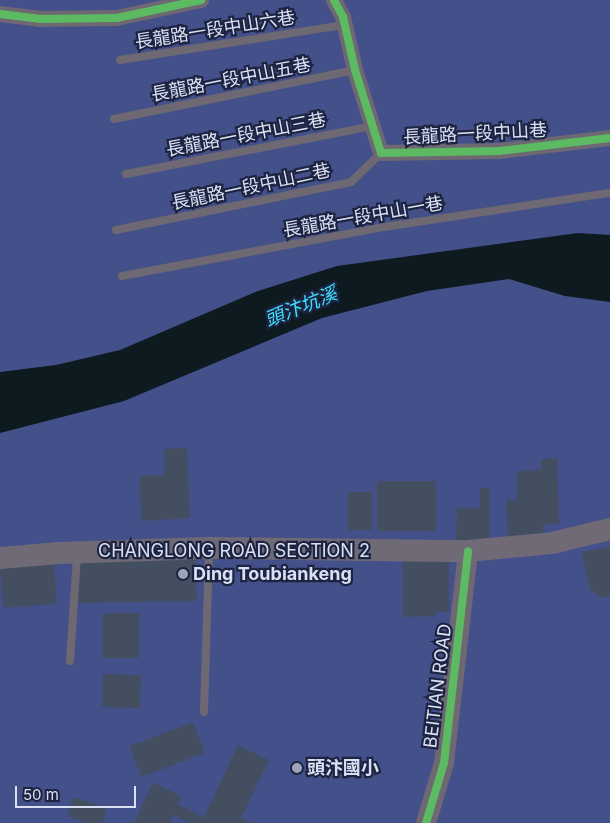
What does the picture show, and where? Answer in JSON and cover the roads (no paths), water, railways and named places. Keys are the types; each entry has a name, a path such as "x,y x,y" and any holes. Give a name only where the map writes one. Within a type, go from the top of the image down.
{"main road":[{"name":"CHANGLONG ROAD SECTION 2","path":"0,558 78,552 209,548 468,551 552,542 610,529"}],"street":[{"path":"0,14 39,19 117,18 201,0"},
{"name":"長龍路一段中山巷","path":"334,0 344,26 354,70 381,153 499,151 610,138"},
{"name":"BEITIAN ROAD","path":"426,823 444,763 468,551"}],"lane":[{"name":"長龍路一段中山六巷","path":"120,60 344,26"},
{"name":"長龍路一段中山五巷","path":"114,119 354,70"},
{"name":"長龍路一段中山三巷","path":"126,174 372,126"},
{"name":"長龍路一段中山二巷","path":"116,230 352,182 381,153"},
{"name":"長龍路一段中山一巷","path":"122,276 384,227 610,193"},
{"path":"204,712 209,548"},
{"path":"70,661 78,552"}],"water":[{"name":"頭汴坑溪","path":"578,233 610,235 610,302 565,296 509,279 427,291 322,318 124,401 0,433 0,372 56,365 120,350 258,291 337,266"}],"place":[{"name":"Ding Toubiankeng","path":"183,574"},
{"name":"頭汴國小","path":"297,768"}]}
